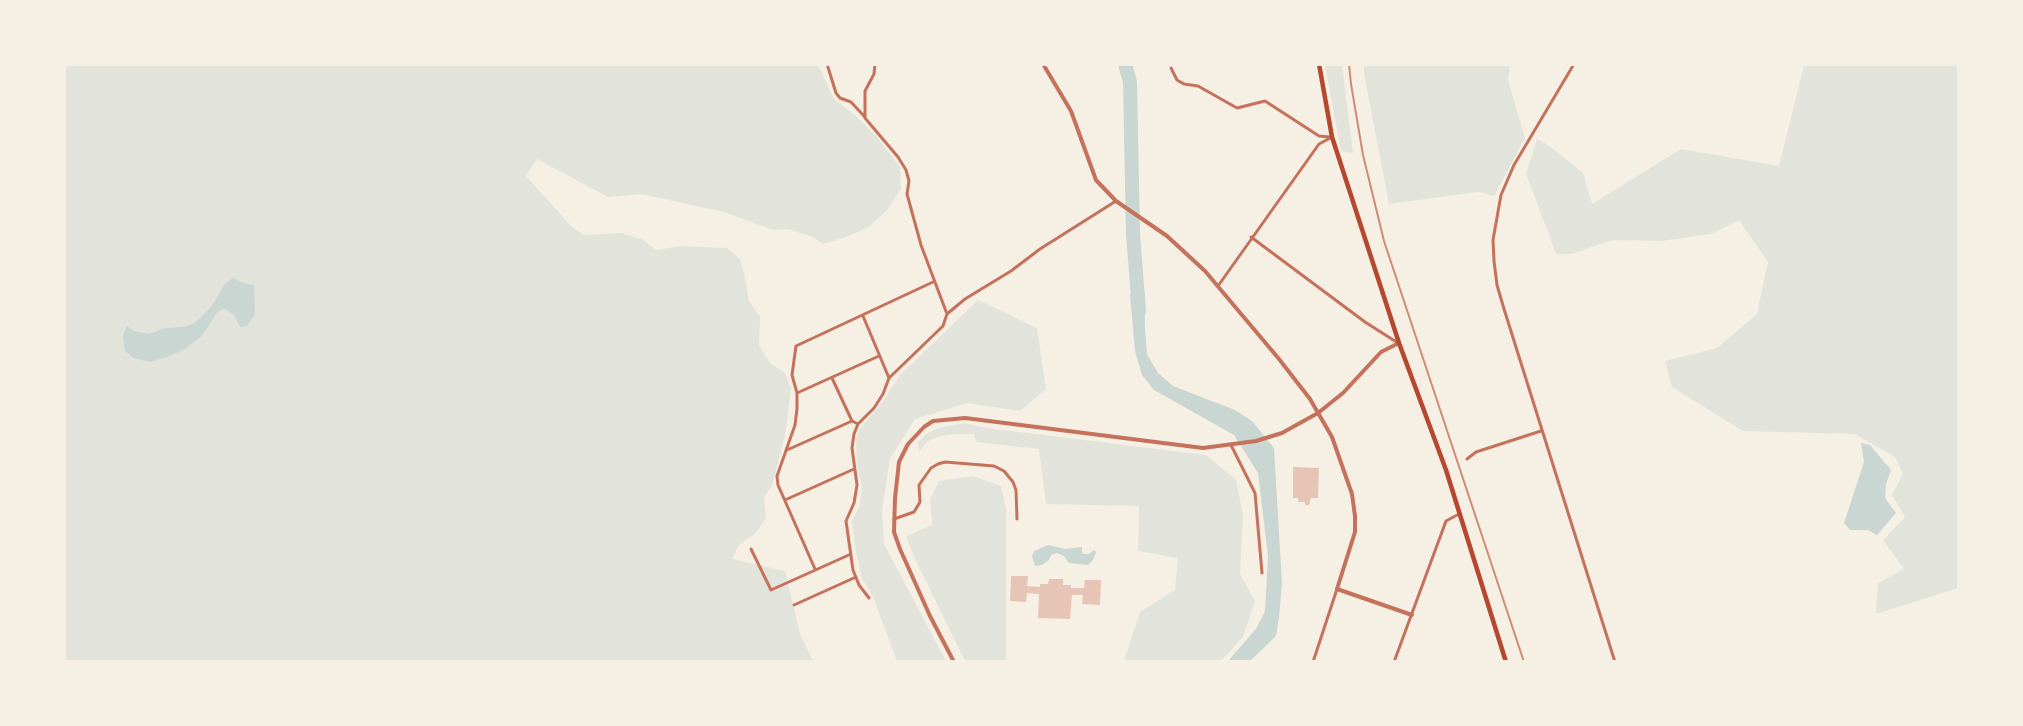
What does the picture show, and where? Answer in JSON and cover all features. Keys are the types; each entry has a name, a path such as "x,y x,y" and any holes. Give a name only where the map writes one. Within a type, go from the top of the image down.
{"main road":[{"path":"1319,64 1332,137 1399,343 1446,470 1506,662"}],"street":[{"path":"827,64 836,93 840,98 851,102 898,157 906,170 909,181 907,194 933,282 947,314 944,326 889,378 883,394 874,408 858,424 854,434 852,448 857,485 846,521 856,577 869,598"},
{"path":"865,118 865,91 874,74 875,64"},
{"path":"1043,64 1071,111 1096,180 1116,201 1167,236 1218,286 1280,359 1318,412 1332,436 1352,494 1355,532 1313,662"},
{"path":"1574,64 1514,165 1501,195 1493,240 1497,285 1615,662"},
{"path":"1171,69 1177,80 1184,84 1198,86 1237,108 1265,101 1319,136 1332,137"},
{"path":"1218,286 1319,144 1332,137"},
{"path":"947,314 1040,249 1116,201"},
{"path":"1251,237 1365,322 1399,343"},
{"path":"815,569 778,485 777,476 795,424 797,393 792,375 796,346 933,282"},
{"path":"862,316 889,378"},
{"path":"954,662 930,615 894,531 899,462 908,444 924,427 933,421 965,418 1203,448 1231,445 1282,433 1318,412 1343,393 1381,352 1399,343"},
{"path":"797,393 879,356"},
{"path":"832,378 852,421 858,424"},
{"path":"787,450 852,421"},
{"path":"1467,459 1476,452 1541,431"},
{"path":"1231,445 1255,493 1262,573"},
{"path":"894,519 914,512 920,502 919,485 931,468 945,462 994,466 1004,471 1016,490 1017,519"},
{"path":"785,500 854,469"},
{"path":"1394,662 1446,521 1459,514"},
{"path":"751,549 771,590 851,554"},
{"path":"794,604 856,577"},
{"path":"1337,589 1412,615"}],"shaded area":[{"path":"64,65 818,65 834,99 856,116 877,137 900,167 901,189 887,210 869,227 846,237 823,244 813,237 788,229 773,230 724,212 641,194 608,197 537,159 526,176 572,227 584,235 622,233 643,240 656,250 681,246 727,248 740,259 749,301 760,317 759,345 770,363 785,373 791,389 785,435 772,486 764,497 766,518 756,533 739,545 732,559 785,571 800,634 813,661 65,661"},
{"path":"1325,65 1342,65 1353,153 1341,151"},
{"path":"1364,65 1510,65 1508,80 1525,138 1494,196 1478,192 1389,204"},
{"path":"1804,65 1958,65 1958,588 1876,614 1878,583 1904,569 1883,540 1905,517 1892,495 1903,474 1895,457 1855,434 1743,431 1672,387 1665,361 1717,348 1757,314 1768,262 1739,220 1711,234 1661,241 1612,240 1572,254 1556,254 1526,174 1537,139 1583,173 1592,204 1681,149 1779,166"},
{"path":"233,278 254,285 255,314 247,326 240,327 234,315 225,309 218,311 202,336 185,349 167,357 150,362 133,358 125,351 123,336 127,326 134,331 149,334 165,328 184,327 195,323 211,307 225,284"},
{"path":"1130,294 1145,295 1147,354 1158,373 1173,386 1235,410 1252,421 1274,448 1282,584 1279,617 1276,636 1250,661 1228,661 1256,629 1265,611 1268,556 1258,473 1234,435 1154,390 1142,375 1135,351"},
{"path":"978,300 1037,328 1046,389 1020,411 967,403 915,419 890,458 882,511 884,544 946,661 897,661 872,594 862,579 856,552 852,521 860,505 862,485 857,468 856,439 859,430 883,401 901,374"},
{"path":"964,423 987,428 1206,455 1236,480 1243,515 1240,574 1255,601 1243,637 1221,661 1124,661 1140,612 1175,590 1178,558 1138,551 1139,506 1046,504 1039,449 976,442 974,434 955,434 940,436 928,441 919,452 918,442 929,432"},
{"path":"1861,443 1870,445 1891,470 1886,484 1885,498 1896,513 1877,535 1868,530 1850,530 1844,523 1864,462"},
{"path":"973,476 1001,486 1006,509 1006,661 965,661 906,536 932,525 930,499 939,481"},
{"path":"1048,545 1065,549 1082,547 1084,554 1089,554 1094,550 1096,552 1088,565 1069,563 1064,556 1057,553 1051,555 1049,560 1042,565 1035,566 1032,556 1034,551"}],"building":[{"path":"1293,467 1319,468 1318,498 1311,498 1309,505 1305,505 1305,502 1298,502 1298,498 1293,498"},
{"path":"1011,576 1028,576 1027,586 1040,587 1040,584 1048,584 1049,579 1063,579 1063,585 1071,585 1071,588 1084,588 1085,580 1101,580 1100,605 1082,604 1083,595 1072,595 1070,619 1038,618 1039,594 1027,593 1026,602 1010,601"}],"waterway":[{"path":"1125,64 1130,82 1133,234 1139,311"}],"railway":[{"path":"1349,64 1363,155 1384,241 1524,662"}]}
